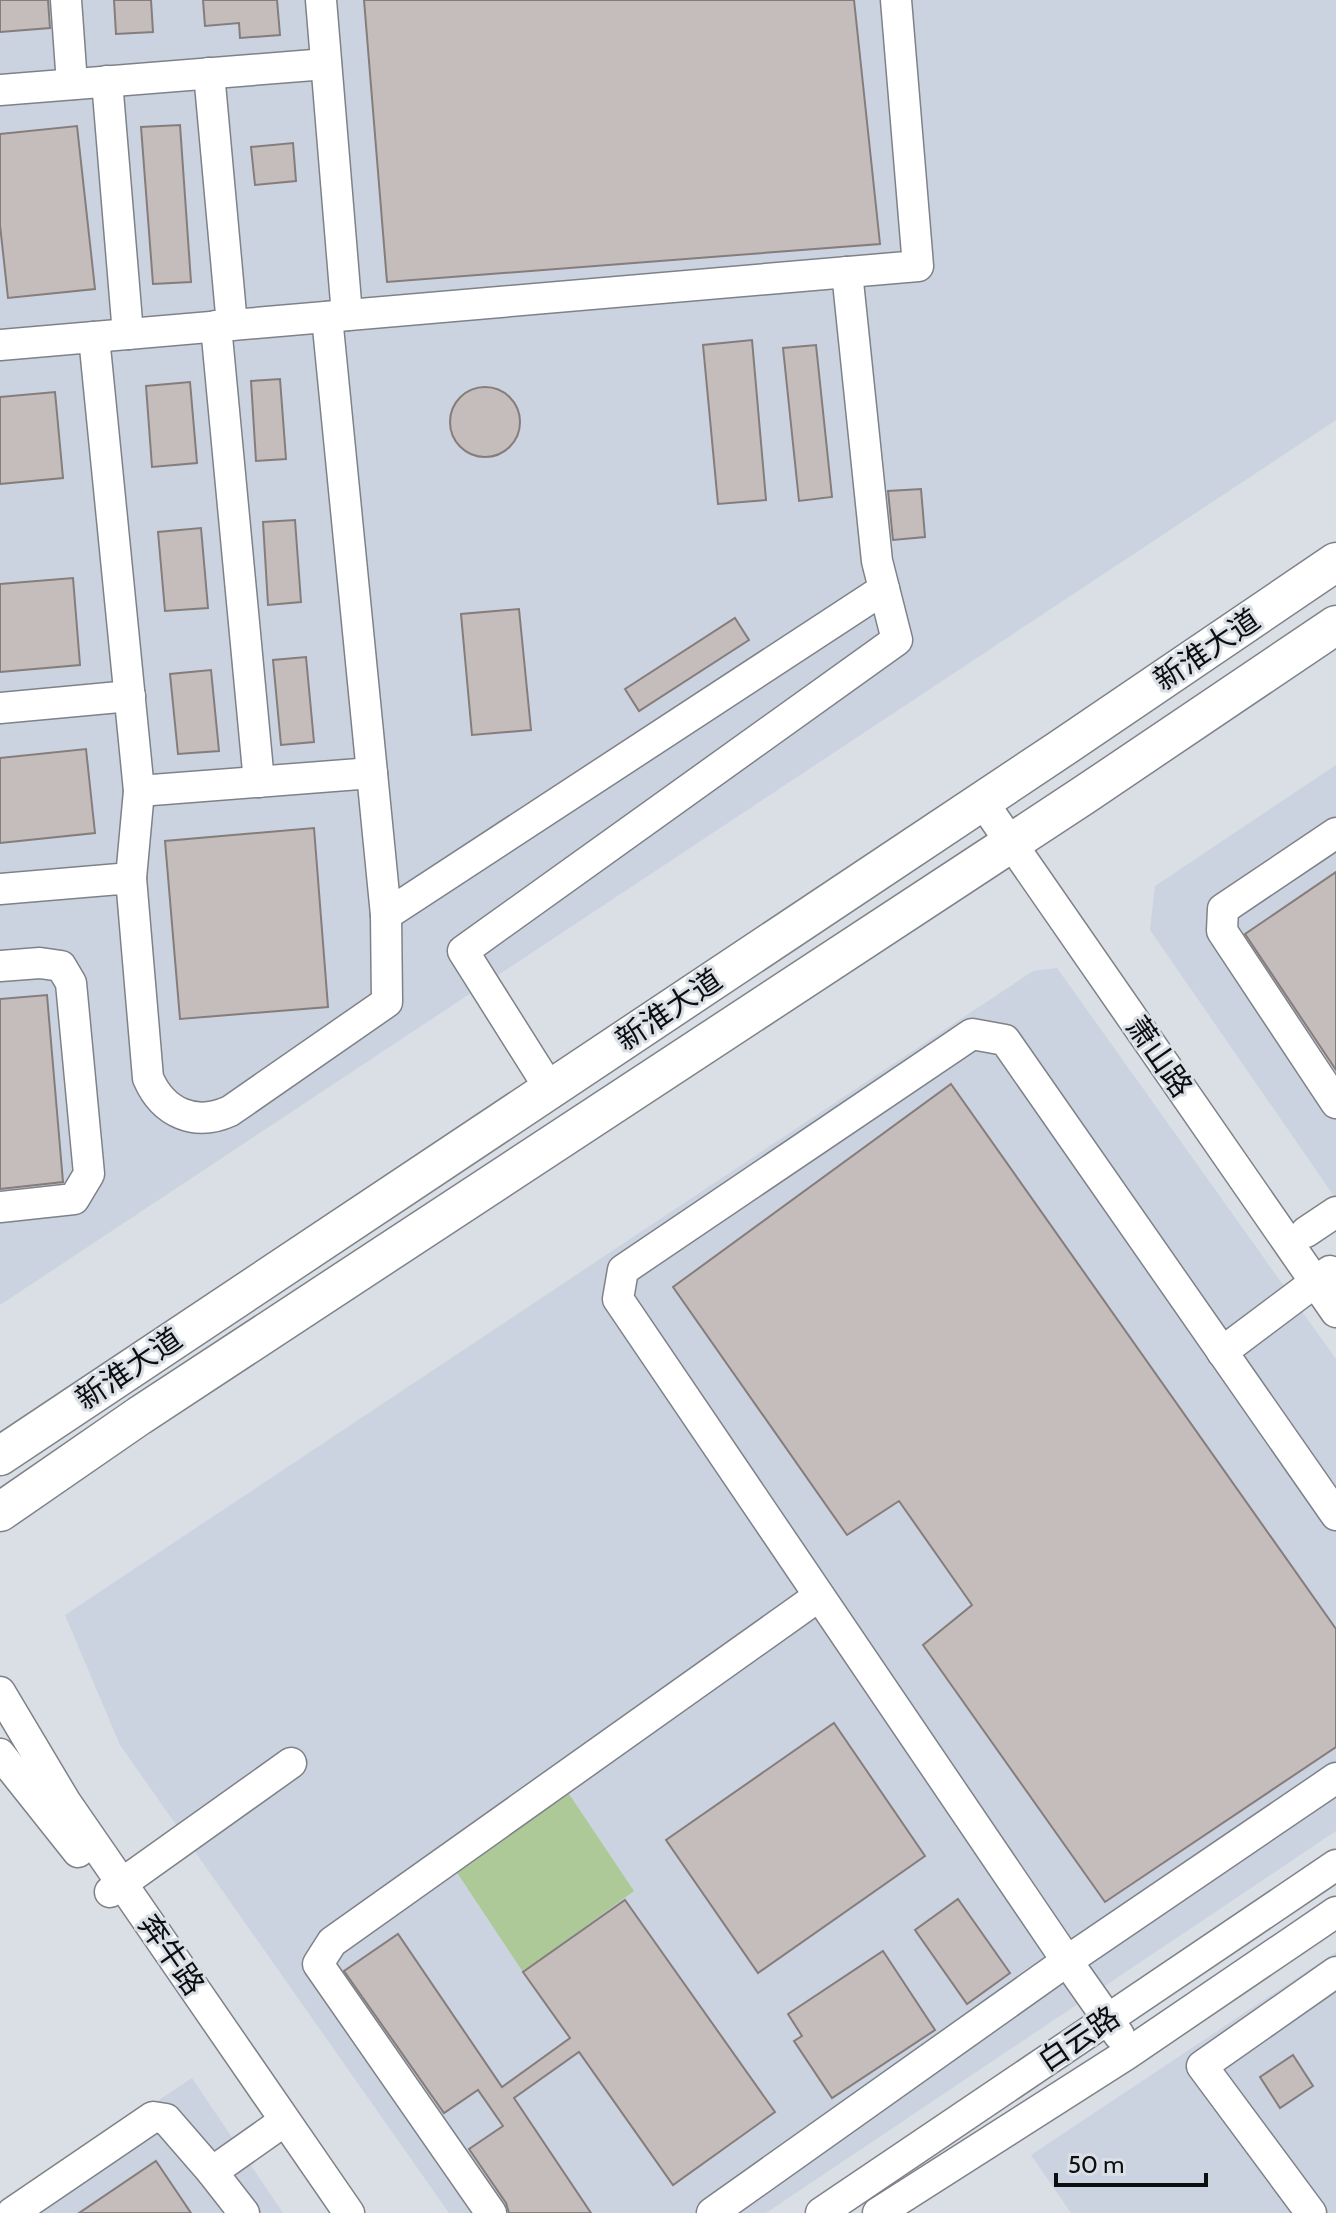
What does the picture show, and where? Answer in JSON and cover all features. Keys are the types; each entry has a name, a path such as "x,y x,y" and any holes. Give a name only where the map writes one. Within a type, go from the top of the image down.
{"main road":[{"name":"新淮大道","path":"0,1456 1336,562"},
{"name":"新淮大道","path":"0,1512 152,1407 1018,838 1336,625"}],"street":[{"path":"66,0 72,84"},
{"path":"94,337 139,791 131,878 148,1078 157,1096 167,1106 198,1119 211,1118 230,1111 387,1002 386,915 337,316 321,0"},
{"path":"0,345 918,266 896,0"},
{"path":"0,90 326,64"},
{"path":"209,73 224,326 259,782"},
{"path":"107,81 128,334"},
{"path":"550,1089 463,951 897,640 877,561 847,272"},
{"path":"386,915 884,589"},
{"path":"0,708 130,696"},
{"path":"139,791 372,773"},
{"name":"萧山路","path":"990,796 1327,1276"},
{"path":"1336,833 1223,909 1222,931 1336,1103"},
{"name":"萧山路","path":"1018,838 1306,1232 1327,1276 1336,1312"},
{"path":"0,889 131,878"},
{"path":"0,966 40,963 61,966 71,983 89,1174 74,1199 0,1207"},
{"path":"1131,2052 618,1299 623,1270 972,1034 1005,1040 1336,1515"},
{"path":"1306,1232 1336,1212"},
{"path":"1222,1352 1327,1276"},
{"path":"491,2213 318,1964 332,1942 819,1596"},
{"name":"奔牛路","path":"0,1692 116,1888 329,2213"},
{"name":"奔牛路","path":"0,1754 116,1888 349,2213"},
{"path":"116,1888 291,1763"},
{"path":"712,2213 1067,1961 1336,1778"},
{"name":"白云路","path":"821,2213 1336,1865"},
{"name":"白云路","path":"878,2213 1131,2052 1336,1912"},
{"path":"1311,2213 1202,2066 1336,1972"},
{"path":"12,2213 153,2117 166,2119 244,2213"},
{"path":"212,2172 273,2129"}],"shaded area":[{"path":"0,0 1336,0 1336,420 0,1305"},
{"path":"1336,765 1336,1199 1150,930 1155,886"},
{"path":"1057,968 1336,1359 1336,1831 766,2213 449,2213 120,1745 65,1615 1033,971"},
{"path":"1336,1952 1336,2213 1071,2213 1031,2155"},
{"path":"192,2078 283,2213 0,2213 0,2206"}],"green space":[{"path":"569,1794 634,1891 523,1972 456,1871"}],"building":[{"path":"0,0 48,0 50,28 0,32"},
{"path":"114,0 151,0 153,32 116,34"},
{"path":"203,0 277,0 280,35 240,38 239,23 205,26"},
{"path":"364,0 854,0 880,244 387,282"},
{"path":"180,125 191,282 153,284 141,127"},
{"path":"77,126 95,289 8,298 0,225 0,134"},
{"path":"293,143 296,181 255,185 251,147"},
{"path":"752,340 766,500 718,504 703,345"},
{"path":"816,345 832,497 799,501 783,348"},
{"path":"280,379 286,459 256,461 251,381"},
{"path":"190,382 197,463 152,467 146,386"},
{"path":"485,387 510,397 520,422 510,447 485,457 460,447 450,422 460,397"},
{"path":"55,392 63,478 0,484 0,397"},
{"path":"921,489 925,537 893,540 888,491"},
{"path":"295,520 301,602 268,605 263,522"},
{"path":"201,528 208,608 165,611 158,532"},
{"path":"73,578 80,665 0,672 0,584"},
{"path":"519,609 531,730 472,735 461,614"},
{"path":"735,618 749,640 639,711 625,689"},
{"path":"306,657 314,742 281,745 273,660"},
{"path":"211,670 219,751 178,754 170,674"},
{"path":"86,749 95,833 0,843 0,758"},
{"path":"314,828 328,1007 180,1019 165,841"},
{"path":"1336,872 1336,1070 1245,934"},
{"path":"47,995 63,1182 0,1189 0,999"},
{"path":"951,1084 1336,1629 1336,1747 1105,1902 923,1645 972,1605 899,1501 847,1535 673,1287"},
{"path":"834,1723 925,1856 758,1973 666,1840"},
{"path":"958,1899 1010,1973 967,2004 915,1930"},
{"path":"625,1900 775,2112 673,2185 579,2052 514,2098 591,2213 509,2213 506,2203 469,2149 503,2126 478,2090 444,2113 344,1971 398,1934 502,2087 570,2038 523,1972"},
{"path":"883,1951 935,2030 832,2098 794,2041 802,2036 788,2014"},
{"path":"1293,2055 1313,2086 1280,2108 1260,2077"},
{"path":"156,2161 191,2213 79,2213"}]}
